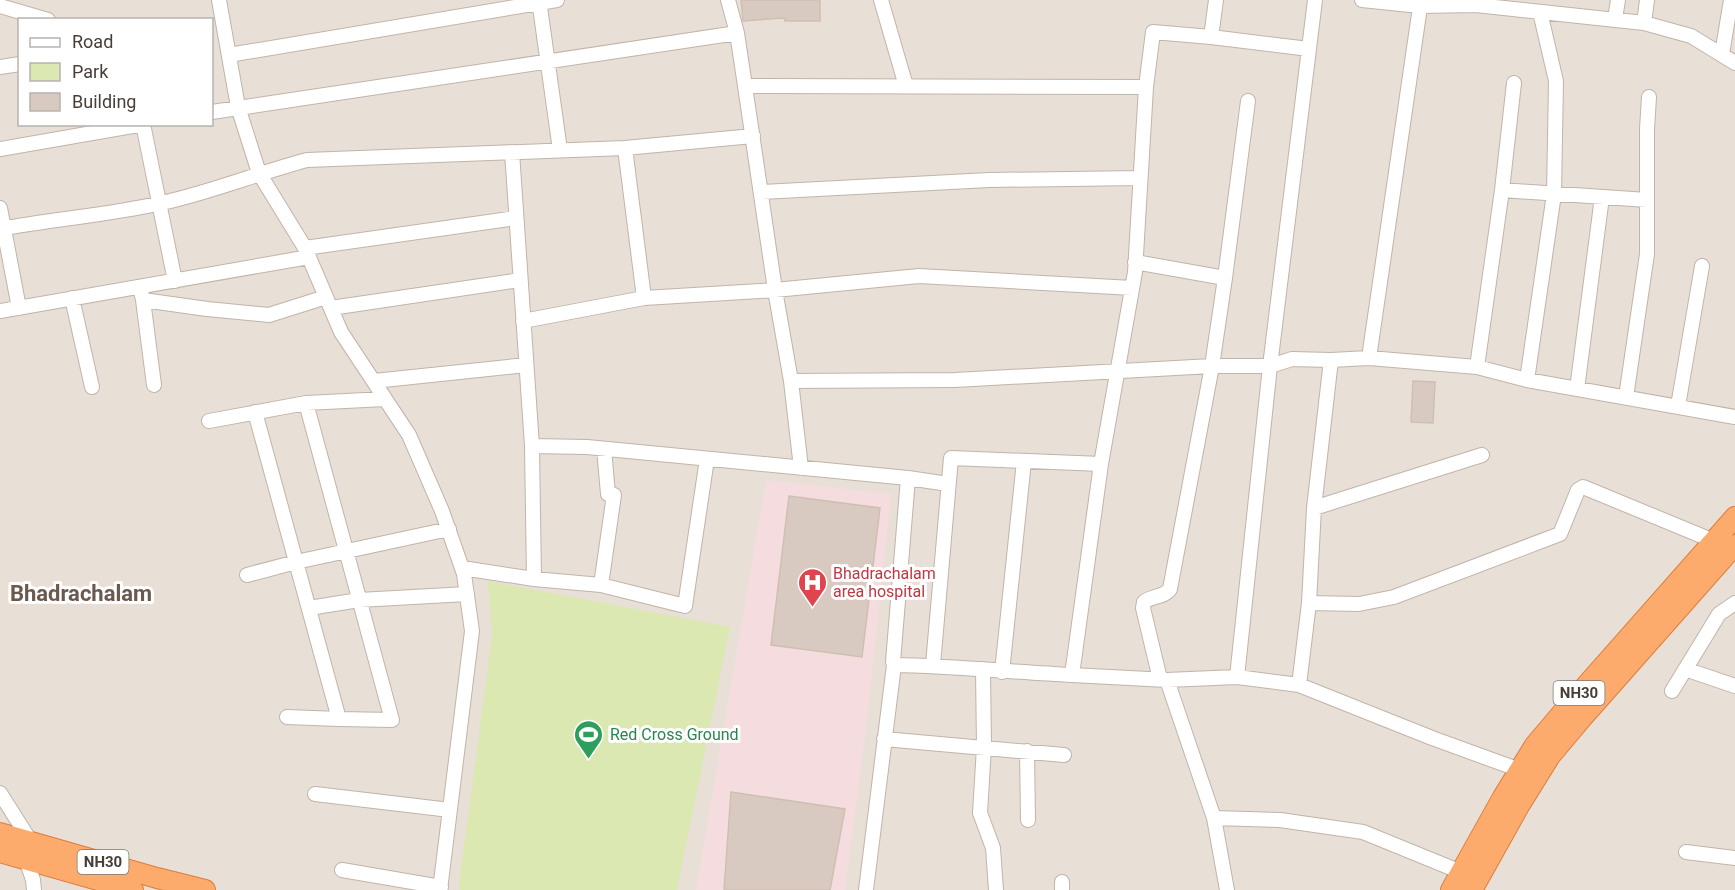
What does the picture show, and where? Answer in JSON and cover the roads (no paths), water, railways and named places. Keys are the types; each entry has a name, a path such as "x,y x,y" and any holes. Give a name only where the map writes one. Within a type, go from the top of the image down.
{"highway":[{"name":"NH30","path":"1451,890 1535,745 1735,517"},
{"name":"NH30","path":"1472,890 1550,756 1735,545"},
{"name":"NH30","path":"0,833 29,850 133,890"},
{"name":"NH30","path":"0,852 29,850 206,890"}],"street":[{"path":"219,0 218,26 229,55 238,106 259,173 307,252 341,332 409,435 449,529 462,568 467,594 472,631 440,889 342,870"},
{"path":"229,55 539,1 557,0"},
{"path":"728,0 737,33 775,290 791,381 801,468"},
{"path":"881,0 906,86"},
{"path":"1212,37 1216,0"},
{"path":"1237,677 1270,366 1315,0"},
{"path":"1362,0 1421,3 1477,2 1540,12 1569,7 1691,36 1735,63"},
{"path":"1615,19 1618,0"},
{"path":"1644,23 1647,0"},
{"path":"1722,54 1731,0"},
{"path":"539,1 560,150"},
{"path":"1369,358 1421,3"},
{"path":"0,6 41,18"},
{"path":"1527,381 1554,194 1556,81 1540,12"},
{"path":"1072,675 1101,464 1132,288 1146,87 1153,32 1309,49"},
{"path":"213,112 238,106 737,33"},
{"path":"0,67 18,64"},
{"path":"1477,368 1502,190 1514,83"},
{"path":"745,86 1146,87"},
{"path":"1626,397 1647,254 1649,97"},
{"path":"1227,890 1214,818 1163,680 1143,608 1148,598 1167,594 1170,589 1212,366 1248,101"},
{"path":"0,149 138,126"},
{"path":"144,126 175,280"},
{"path":"2,228 160,203 209,191 307,159 625,147 753,136"},
{"path":"625,147 644,298"},
{"path":"512,152 531,446 534,579"},
{"path":"761,192 989,180 1140,178"},
{"path":"1502,190 1647,200"},
{"path":"1577,388 1602,197"},
{"path":"0,208 19,308"},
{"path":"0,311 72,298 141,293 175,280 307,252 516,218"},
{"path":"1135,262 1225,278"},
{"path":"1678,406 1702,266"},
{"path":"523,321 644,298 775,290 919,276 1132,288"},
{"path":"141,293 207,309 269,315 328,303 520,280"},
{"path":"141,293 154,385"},
{"path":"72,298 92,387"},
{"path":"791,381 955,380 1212,366 1270,366 1292,359 1369,358 1477,368 1527,381 1735,417"},
{"path":"1299,685 1309,603 1314,508 1331,360"},
{"path":"374,381 526,365"},
{"path":"209,421 306,403 385,399"},
{"path":"287,717 392,720 306,403"},
{"path":"255,412 339,719"},
{"path":"531,446 604,448 908,478 948,484"},
{"path":"601,585 614,495 608,494 604,448"},
{"path":"1314,508 1482,455"},
{"path":"933,665 951,458 1101,464"},
{"path":"462,568 534,579 601,585 685,606 707,459"},
{"path":"1002,672 1024,461"},
{"path":"866,890 894,665 908,478"},
{"path":"1309,603 1359,604 1394,597 1560,534 1578,490 1582,488 1714,541"},
{"path":"247,575 449,529"},
{"path":"309,608 359,600 467,594"},
{"path":"1672,691 1719,614 1735,603"},
{"path":"894,665 933,665 1002,672 1163,680 1237,677 1299,685 1520,770"},
{"path":"983,669 984,747 981,813 993,848 996,890"},
{"path":"1685,669 1735,686"},
{"path":"884,739 1064,755"},
{"path":"1027,751 1028,820"},
{"path":"0,793 29,850 34,890"},
{"path":"315,794 450,810"},
{"path":"1214,818 1280,820 1363,832 1461,872"},
{"path":"1686,852 1735,858"}],"place":[{"name":"Bhadrachalam area hospital","path":"812,608"},
{"name":"Red Cross Ground","path":"589,760"}],"district":[{"name":"Bhadrachalam","path":"81,593"}]}
